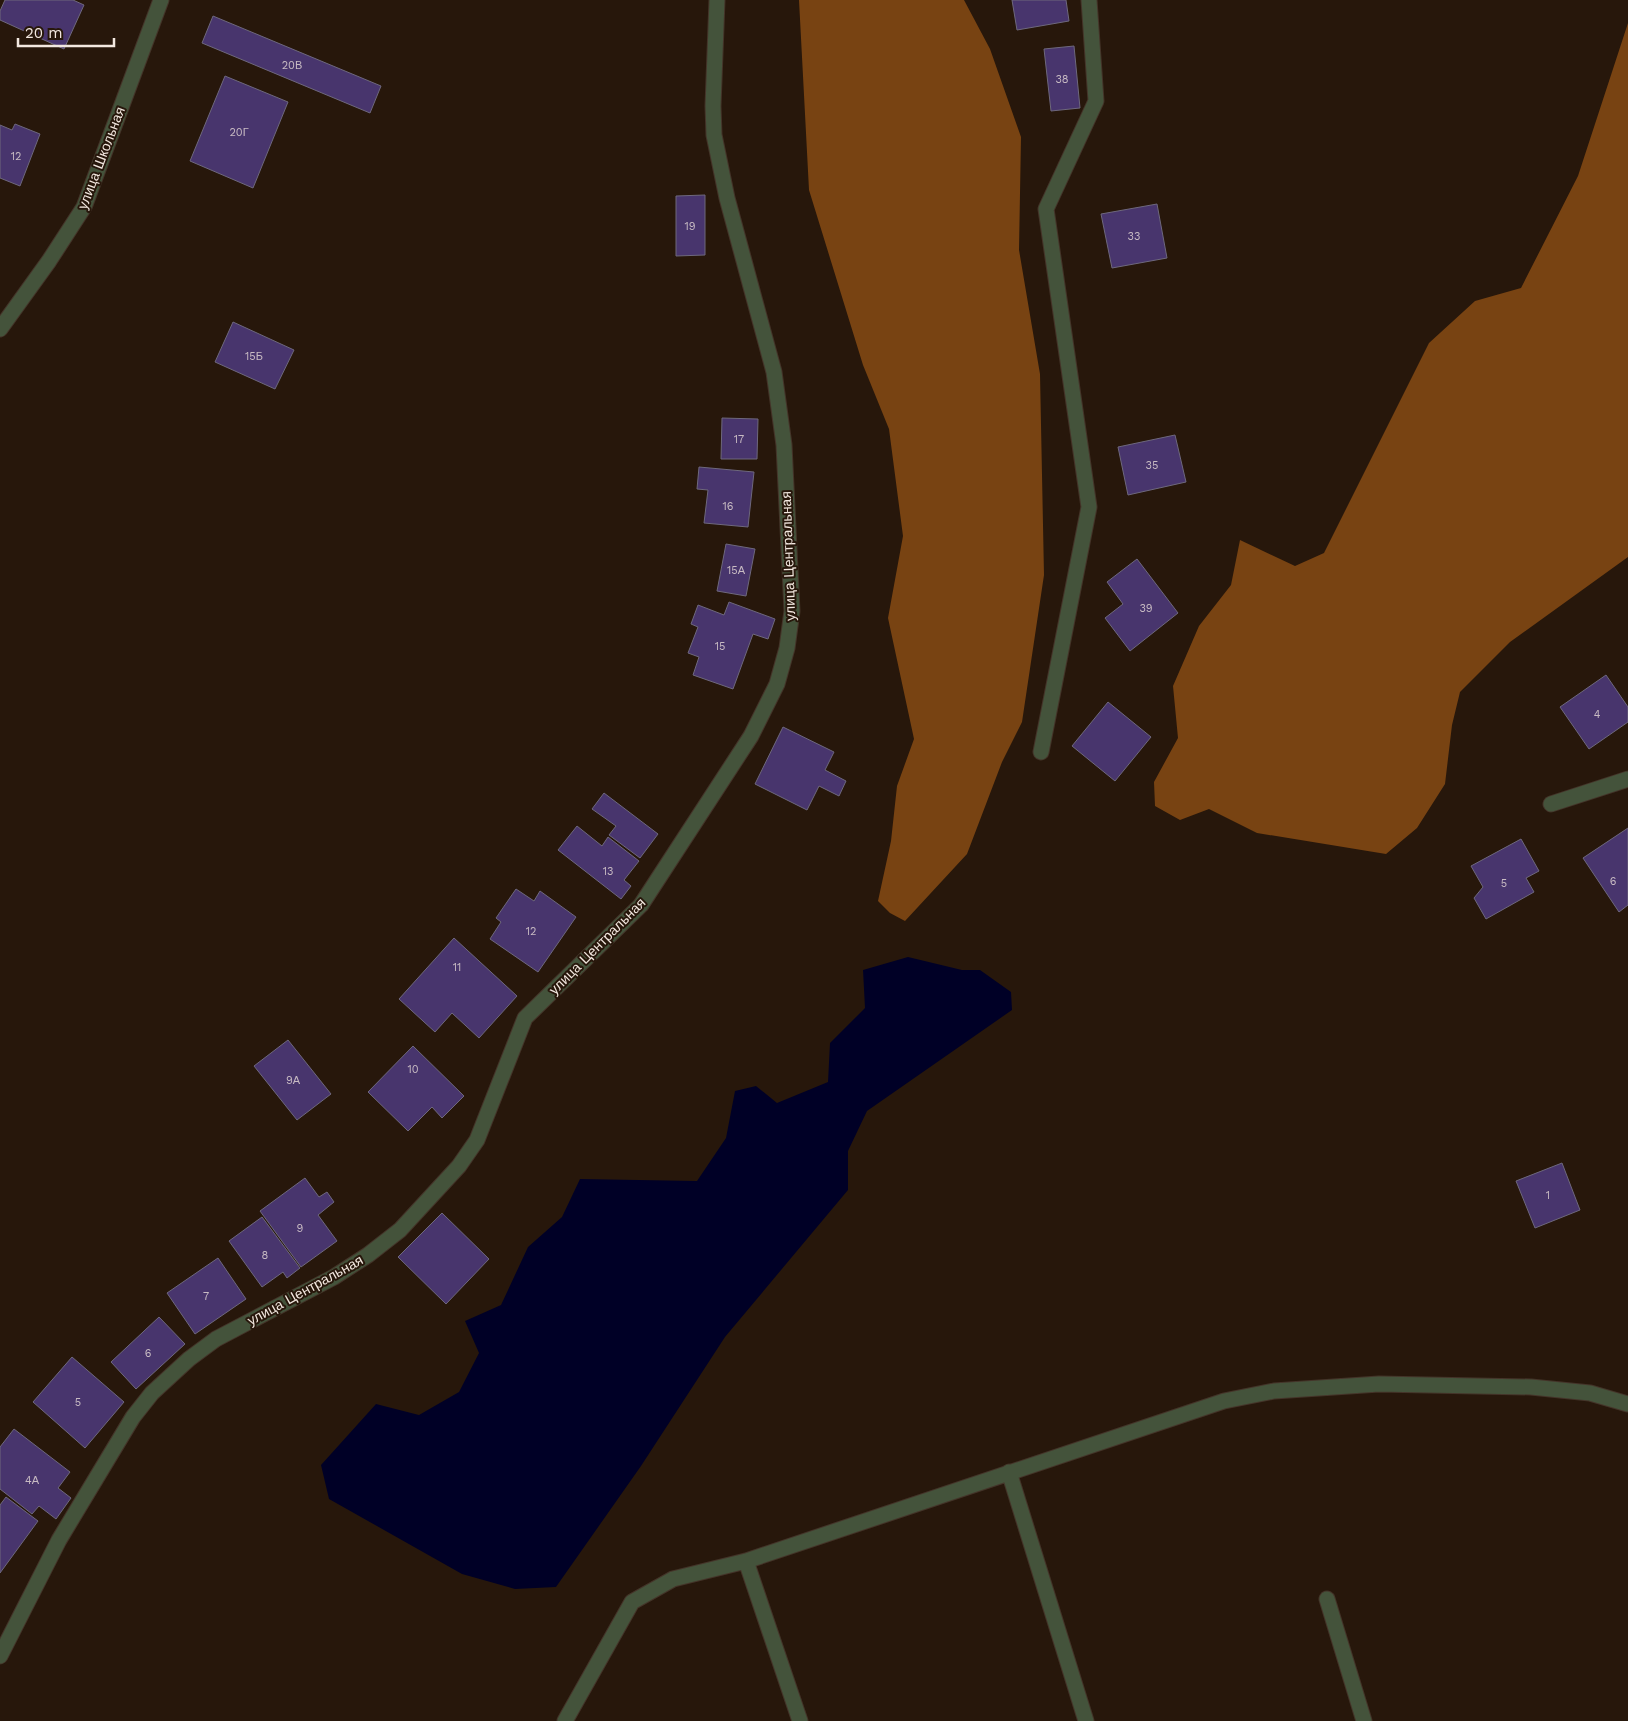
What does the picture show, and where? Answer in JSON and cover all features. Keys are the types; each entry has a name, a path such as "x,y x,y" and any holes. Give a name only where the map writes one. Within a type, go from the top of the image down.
{"street":[{"name":"улица Школьная","path":"0,329 49,261 84,207 161,0"},
{"name":"улица Центральная","path":"0,1656 59,1540 133,1417 152,1393 189,1359 216,1339 334,1277 380,1246 420,1210 459,1166 478,1140 525,1018 641,905 751,736 777,684 787,648 792,611 784,445 774,372 727,198 714,135 713,106 717,0"},
{"path":"1041,752 1089,507 1046,209 1096,101 1089,0"},
{"path":"1551,804 1628,779"},
{"path":"566,1721 632,1602 673,1579 746,1561 1224,1401 1274,1391 1379,1384 1531,1387 1590,1392 1628,1404"},
{"path":"1009,1472 1086,1721"},
{"path":"746,1561 800,1721"},
{"path":"1327,1599 1364,1721"}],"shaded area":[{"path":"799,0 964,0 990,49 1021,137 1019,250 1040,374 1044,575 1022,722 1002,762 967,854 905,921 890,913 878,901 891,841 897,786 914,739 888,618 903,536 889,429 863,365 809,190"},
{"path":"1628,23 1628,557 1510,642 1460,692 1452,725 1445,784 1417,828 1386,854 1257,833 1209,809 1180,820 1155,806 1154,782 1178,738 1173,686 1199,626 1231,585 1240,540 1295,566 1324,553 1429,343 1475,301 1521,288 1578,176"}],"water":[{"path":"908,957 962,970 980,970 1011,992 1012,1010 867,1111 848,1151 848,1190 725,1337 641,1466 556,1587 515,1589 462,1574 329,1499 321,1465 376,1404 419,1415 459,1392 479,1353 465,1321 501,1305 528,1247 562,1217 580,1179 697,1181 726,1138 735,1091 756,1086 777,1103 828,1082 830,1043 865,1008 863,970"}],"building":[{"path":"5,0 73,0 84,5 64,49 0,20 0,11"},
{"path":"1012,0 1066,0 1069,21 1017,30"},
{"path":"213,16 381,86 370,113 202,43"},
{"path":"1074,46 1080,108 1051,111 1044,49"},
{"path":"225,76 288,102 253,188 190,161"},
{"path":"15,124 40,134 20,186 0,178 0,125 12,130"},
{"path":"705,195 705,255 676,256 676,196"},
{"path":"1157,204 1167,258 1112,268 1101,214"},
{"path":"233,322 294,350 275,389 215,362"},
{"path":"722,418 758,419 757,459 721,459"},
{"path":"1175,435 1186,482 1128,495 1118,447"},
{"path":"699,467 754,472 748,527 704,523 708,490 697,489"},
{"path":"726,544 755,549 746,596 717,591"},
{"path":"1137,559 1178,613 1130,651 1105,618 1123,604 1107,582"},
{"path":"729,602 775,619 768,639 753,634 733,689 693,675 699,657 688,653 698,627 691,624 698,605 724,615"},
{"path":"1606,675 1628,707 1628,722 1589,749 1560,707"},
{"path":"1108,702 1151,737 1115,781 1072,746"},
{"path":"783,727 834,752 825,770 846,781 839,796 819,786 807,810 755,784"},
{"path":"604,793 658,834 640,858 609,835 616,826 592,809"},
{"path":"577,826 602,846 608,837 639,861 624,880 631,886 621,899 558,850"},
{"path":"1628,828 1628,905 1619,912 1583,858"},
{"path":"1521,839 1539,871 1526,878 1534,892 1486,919 1474,898 1483,887 1471,866"},
{"path":"516,889 534,901 540,891 576,917 538,972 490,939 501,922 496,918"},
{"path":"454,938 517,996 479,1038 452,1013 435,1032 399,999"},
{"path":"288,1040 331,1094 297,1120 254,1066"},
{"path":"413,1046 464,1096 442,1118 432,1107 408,1131 368,1092"},
{"path":"1562,1163 1580,1210 1535,1228 1516,1181"},
{"path":"305,1178 319,1197 327,1192 334,1202 318,1215 337,1241 301,1267 260,1211"},
{"path":"442,1213 489,1259 446,1304 398,1257"},
{"path":"262,1217 300,1268 287,1278 283,1272 262,1287 229,1241"},
{"path":"218,1258 246,1299 195,1334 167,1293"},
{"path":"159,1317 185,1344 136,1389 111,1362"},
{"path":"72,1357 124,1402 85,1448 33,1402"},
{"path":"14,1429 70,1472 58,1488 71,1498 56,1519 39,1506 32,1514 0,1489 0,1447"},
{"path":"6,1497 38,1521 0,1573 0,1505"}]}
